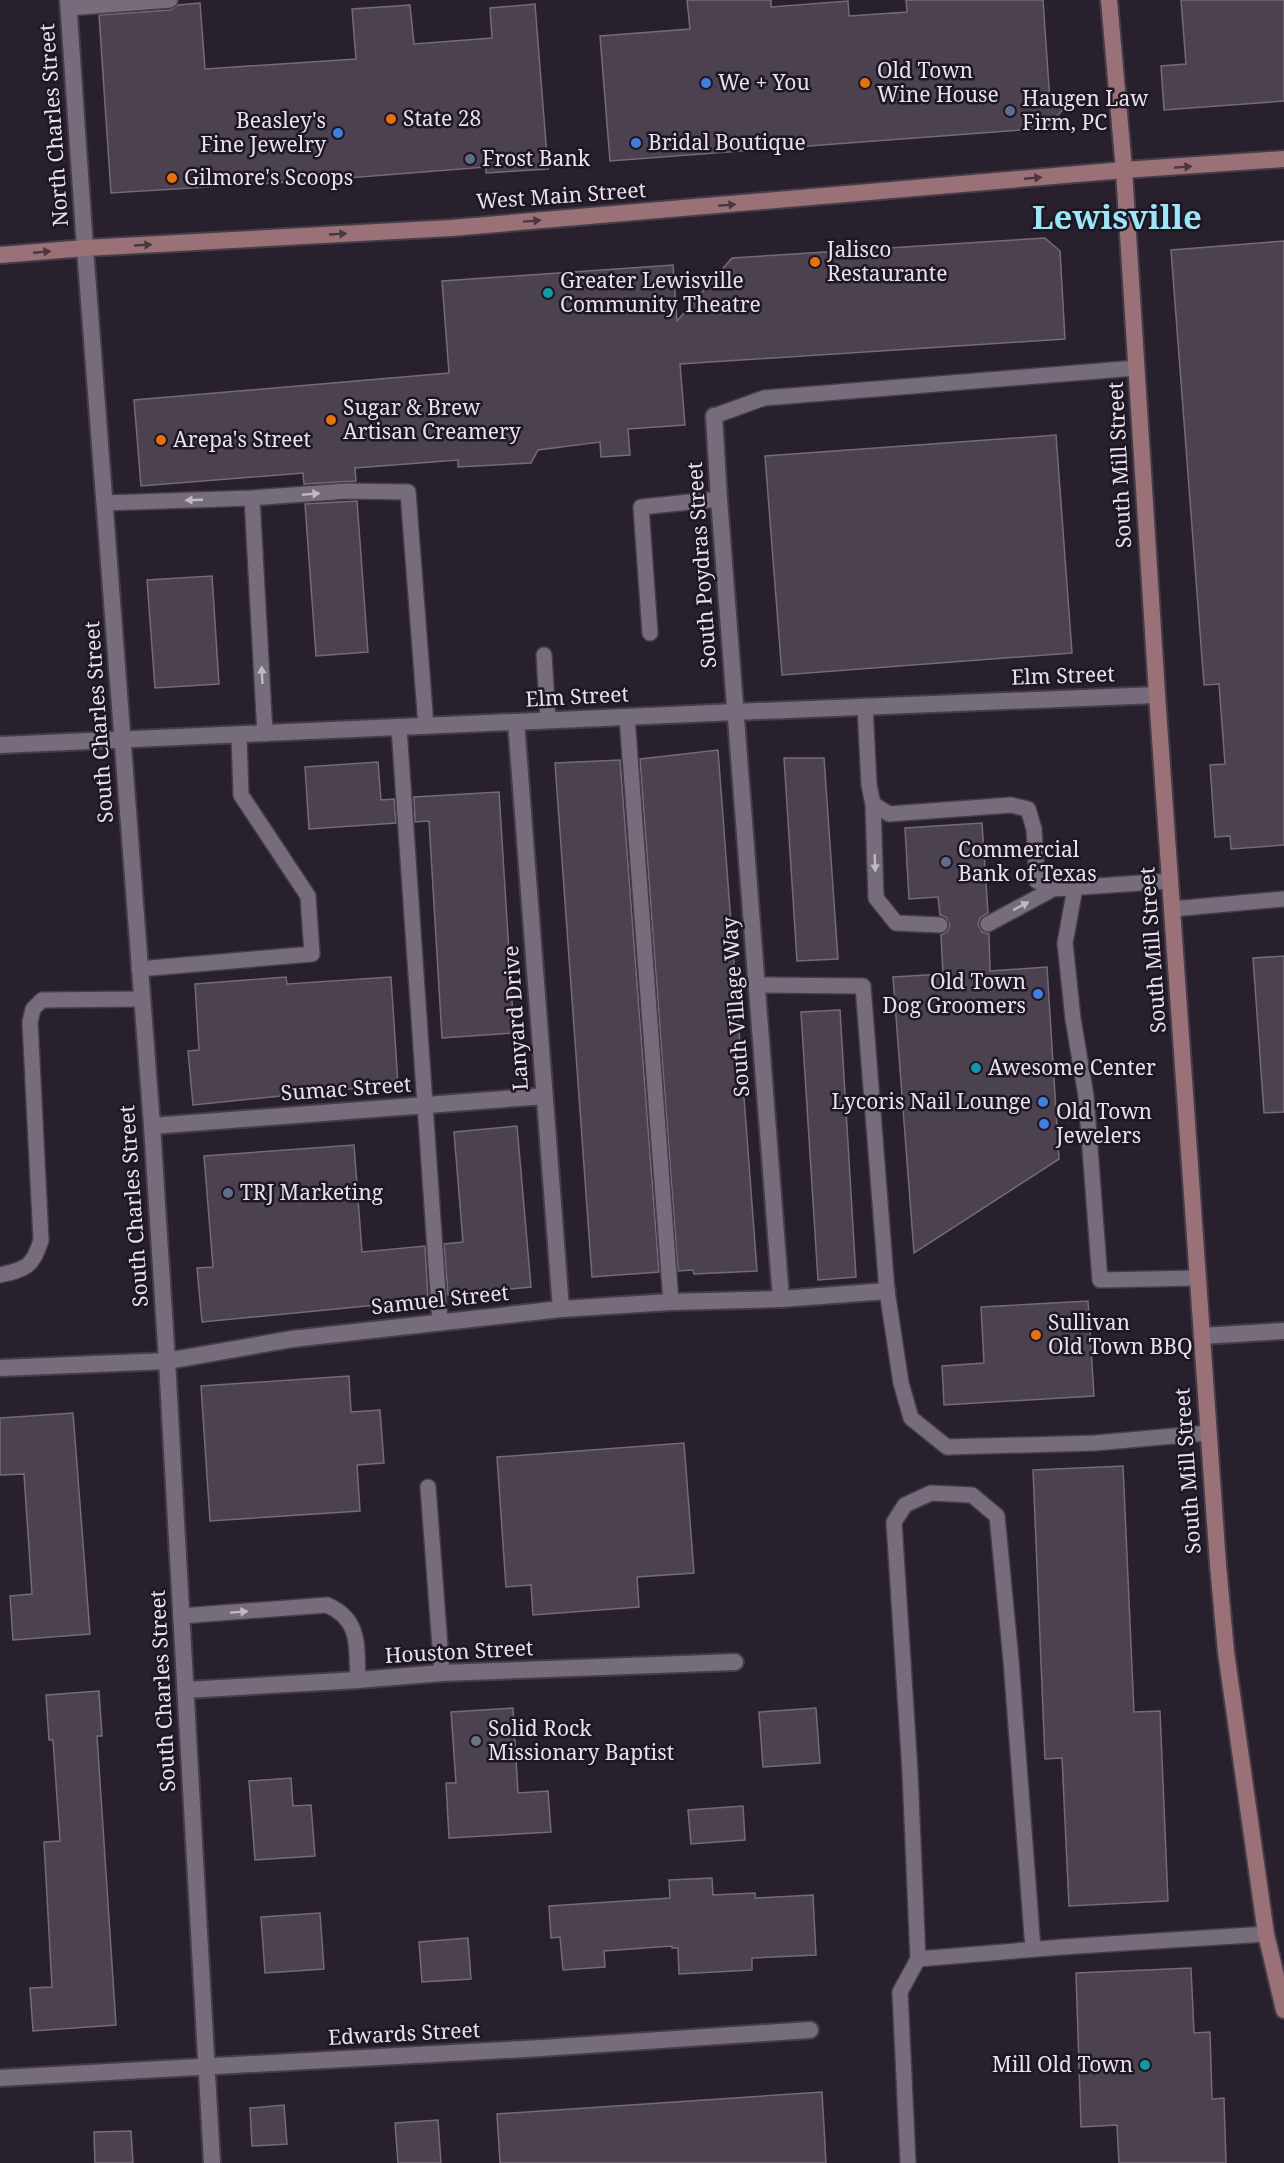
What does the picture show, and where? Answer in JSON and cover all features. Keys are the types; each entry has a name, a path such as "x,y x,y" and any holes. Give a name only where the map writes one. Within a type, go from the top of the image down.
{"main road":[{"name":"South Mill Street","path":"1109,0 1124,170 1157,695 1218,1565 1226,1652 1266,1934 1284,2010"},
{"name":"West Main Street","path":"0,255 85,248 451,228 1124,170 1284,159"}],"street":[{"name":"North Charles Street","path":"68,4 85,248"},
{"name":"South Charles Street","path":"85,248 152,1126 212,2163"},
{"name":"South Poydras Street","path":"714,416 718,499 735,712"},
{"name":"Elm Street","path":"0,745 1157,695"},
{"name":"South Village Way","path":"735,712 781,1299"},
{"name":"Lanyard Drive","path":"516,722 561,1309"},
{"name":"Sumac Street","path":"152,1126 544,1096"},
{"name":"Samuel Street","path":"0,1368 167,1361 292,1339 561,1309 671,1302 781,1299 887,1291"},
{"path":"1202,1336 1284,1331"},
{"name":"Houston Street","path":"185,1690 442,1673 735,1662"},
{"name":"Edwards Street","path":"0,2078 542,2048 810,2030"}],"lane":[{"path":"68,4 170,0"},
{"path":"714,416 764,398 1137,368"},
{"path":"105,503 252,498 347,491 408,492 426,726"},
{"path":"252,498 265,734"},
{"path":"650,633 641,507 718,499"},
{"path":"544,655 548,720"},
{"path":"865,706 869,785 873,804 876,898 896,922 940,925"},
{"path":"627,717 671,1302"},
{"path":"399,728 440,1322"},
{"path":"140,969 312,954 308,896 241,795 239,735"},
{"path":"873,804 889,814 1011,805 1028,809 1034,829 1037,881 1053,889"},
{"path":"988,924 1053,889 1170,881"},
{"path":"1076,888 1065,943 1073,1019 1086,1096 1100,1280 1198,1278"},
{"path":"1172,909 1284,900"},
{"path":"757,985 863,986 887,1291 901,1383 911,1418 947,1448 1095,1443 1208,1433"},
{"path":"0,1275 21,1270 36,1258 41,1240 30,1022 33,1009 42,1000 142,999"},
{"path":"428,1487 442,1673"},
{"path":"908,2163 900,1992 918,1959 910,1772 894,1522 905,1505 931,1493 972,1495 997,1516 1011,1660 1033,1949"},
{"path":"181,1616 327,1605 338,1610 350,1621 356,1634 358,1680"},
{"path":"918,1959 1266,1934"}],"building":[{"path":"687,0 771,0 771,7 848,1 849,16 907,12 906,0 1043,0 1050,102 1071,100 1047,128 610,161 600,36 690,29"},
{"path":"1181,0 1284,0 1284,101 1164,110 1161,66 1186,64"},
{"path":"200,3 205,69 356,59 352,9 410,5 414,44 492,38 490,8 535,4 548,169 486,173 486,167 111,193 99,15 171,10 178,5"},
{"path":"1045,238 1060,251 1065,339 680,364 685,425 628,429 630,455 601,457 600,442 538,450 531,463 458,467 458,460 355,468 356,481 304,484 303,473 141,486 134,400 449,373 442,281 673,265 677,321 732,258"},
{"path":"1284,241 1284,845 1231,849 1230,836 1215,837 1210,765 1225,764 1219,684 1204,685 1171,250"},
{"path":"1056,435 1072,653 782,675 765,456"},
{"path":"357,501 368,652 316,656 305,504"},
{"path":"212,576 219,684 155,688 147,580"},
{"path":"718,750 757,1271 694,1274 693,1270 678,1271 640,759"},
{"path":"784,758 824,758 838,959 797,961"},
{"path":"620,760 659,1272 592,1277 555,763"},
{"path":"378,762 381,800 394,799 396,823 309,829 305,767"},
{"path":"499,792 514,1033 442,1038 429,821 415,822 414,797"},
{"name":"Awesome Center","path":"982,823 988,913 980,918 978,924 982,932 989,934 990,971 1047,967 1059,1159 914,1253 893,977 943,974 941,935 948,931 950,925 946,917 940,915 938,897 909,899 905,828"},
{"path":"1284,956 1284,1112 1264,1113 1253,958"},
{"path":"286,977 287,984 391,977 398,1084 193,1105 188,1051 199,1050 195,984"},
{"path":"840,1010 856,1277 818,1280 801,1012"},
{"path":"517,1126 531,1287 448,1295 444,1244 463,1242 454,1132"},
{"path":"354,1145 362,1252 425,1246 428,1300 202,1322 197,1268 213,1267 204,1156"},
{"name":"Sullivan Old Town BBQ","path":"1088,1301 1094,1396 944,1405 942,1366 984,1363 981,1307"},
{"path":"349,1376 351,1412 380,1410 384,1463 357,1465 360,1511 210,1521 201,1386"},
{"path":"73,1413 90,1634 13,1640 10,1596 32,1594 24,1474 0,1475 0,1418"},
{"path":"684,1443 694,1573 637,1577 639,1607 533,1615 531,1585 506,1587 497,1457"},
{"path":"1123,1466 1134,1712 1160,1711 1168,1901 1069,1906 1062,1758 1045,1759 1033,1470"},
{"path":"99,1691 102,1736 97,1736 116,2025 33,2031 30,1988 52,1987 44,1842 60,1841 53,1740 49,1740 46,1695"},
{"path":"513,1708 518,1793 548,1791 551,1832 449,1838 446,1783 456,1783 451,1712"},
{"path":"816,1708 820,1763 763,1767 759,1712"},
{"path":"291,1778 293,1806 311,1805 315,1856 255,1860 249,1781"},
{"path":"743,1806 745,1840 691,1844 688,1810"},
{"path":"712,1878 713,1895 755,1893 755,1898 813,1895 816,1955 752,1958 752,1970 679,1974 678,1948 672,1948 672,1946 604,1951 605,1967 563,1970 560,1937 551,1938 549,1906 670,1898 669,1880"},
{"path":"320,1913 324,1969 265,1973 261,1917"},
{"path":"468,1938 471,1979 422,1982 419,1942"},
{"name":"Mill Old Town","path":"1191,1968 1194,2033 1210,2032 1212,2099 1224,2098 1226,2163 1119,2163 1117,2125 1081,2127 1076,1973"},
{"path":"822,2092 826,2163 500,2163 497,2114"},
{"path":"284,2105 287,2144 252,2146 250,2108"},
{"path":"438,2120 441,2163 398,2163 395,2123"},
{"path":"131,2131 133,2163 95,2163 94,2132"}],"place":[{"name":"We + You","path":"706,83"},
{"name":"Old Town Wine House","path":"865,83"},
{"name":"Haugen Law Firm, PC","path":"1010,111"},
{"name":"State 28","path":"391,119"},
{"name":"Beasley's Fine Jewelry","path":"338,133"},
{"name":"Bridal Boutique","path":"636,143"},
{"name":"Frost Bank","path":"470,159"},
{"name":"Gilmore's Scoops","path":"172,178"},
{"name":"Jalisco Restaurante","path":"815,262"},
{"name":"Greater Lewisville Community Theatre","path":"548,293"},
{"name":"Sugar & Brew Artisan Creamery","path":"331,420"},
{"name":"Arepa's Street","path":"161,440"},
{"name":"Commercial Bank of Texas","path":"946,862"},
{"name":"Old Town Dog Groomers","path":"1038,994"},
{"name":"Awesome Center","path":"976,1068"},
{"name":"Lycoris Nail Lounge","path":"1043,1102"},
{"name":"Old Town Jewelers","path":"1044,1124"},
{"name":"TRJ Marketing","path":"228,1193"},
{"name":"Sullivan Old Town BBQ","path":"1036,1335"},
{"name":"Solid Rock Missionary Baptist","path":"476,1741"},
{"name":"Mill Old Town","path":"1145,2065"}],"district":[{"name":"Lewisville","path":"1117,217"}]}
